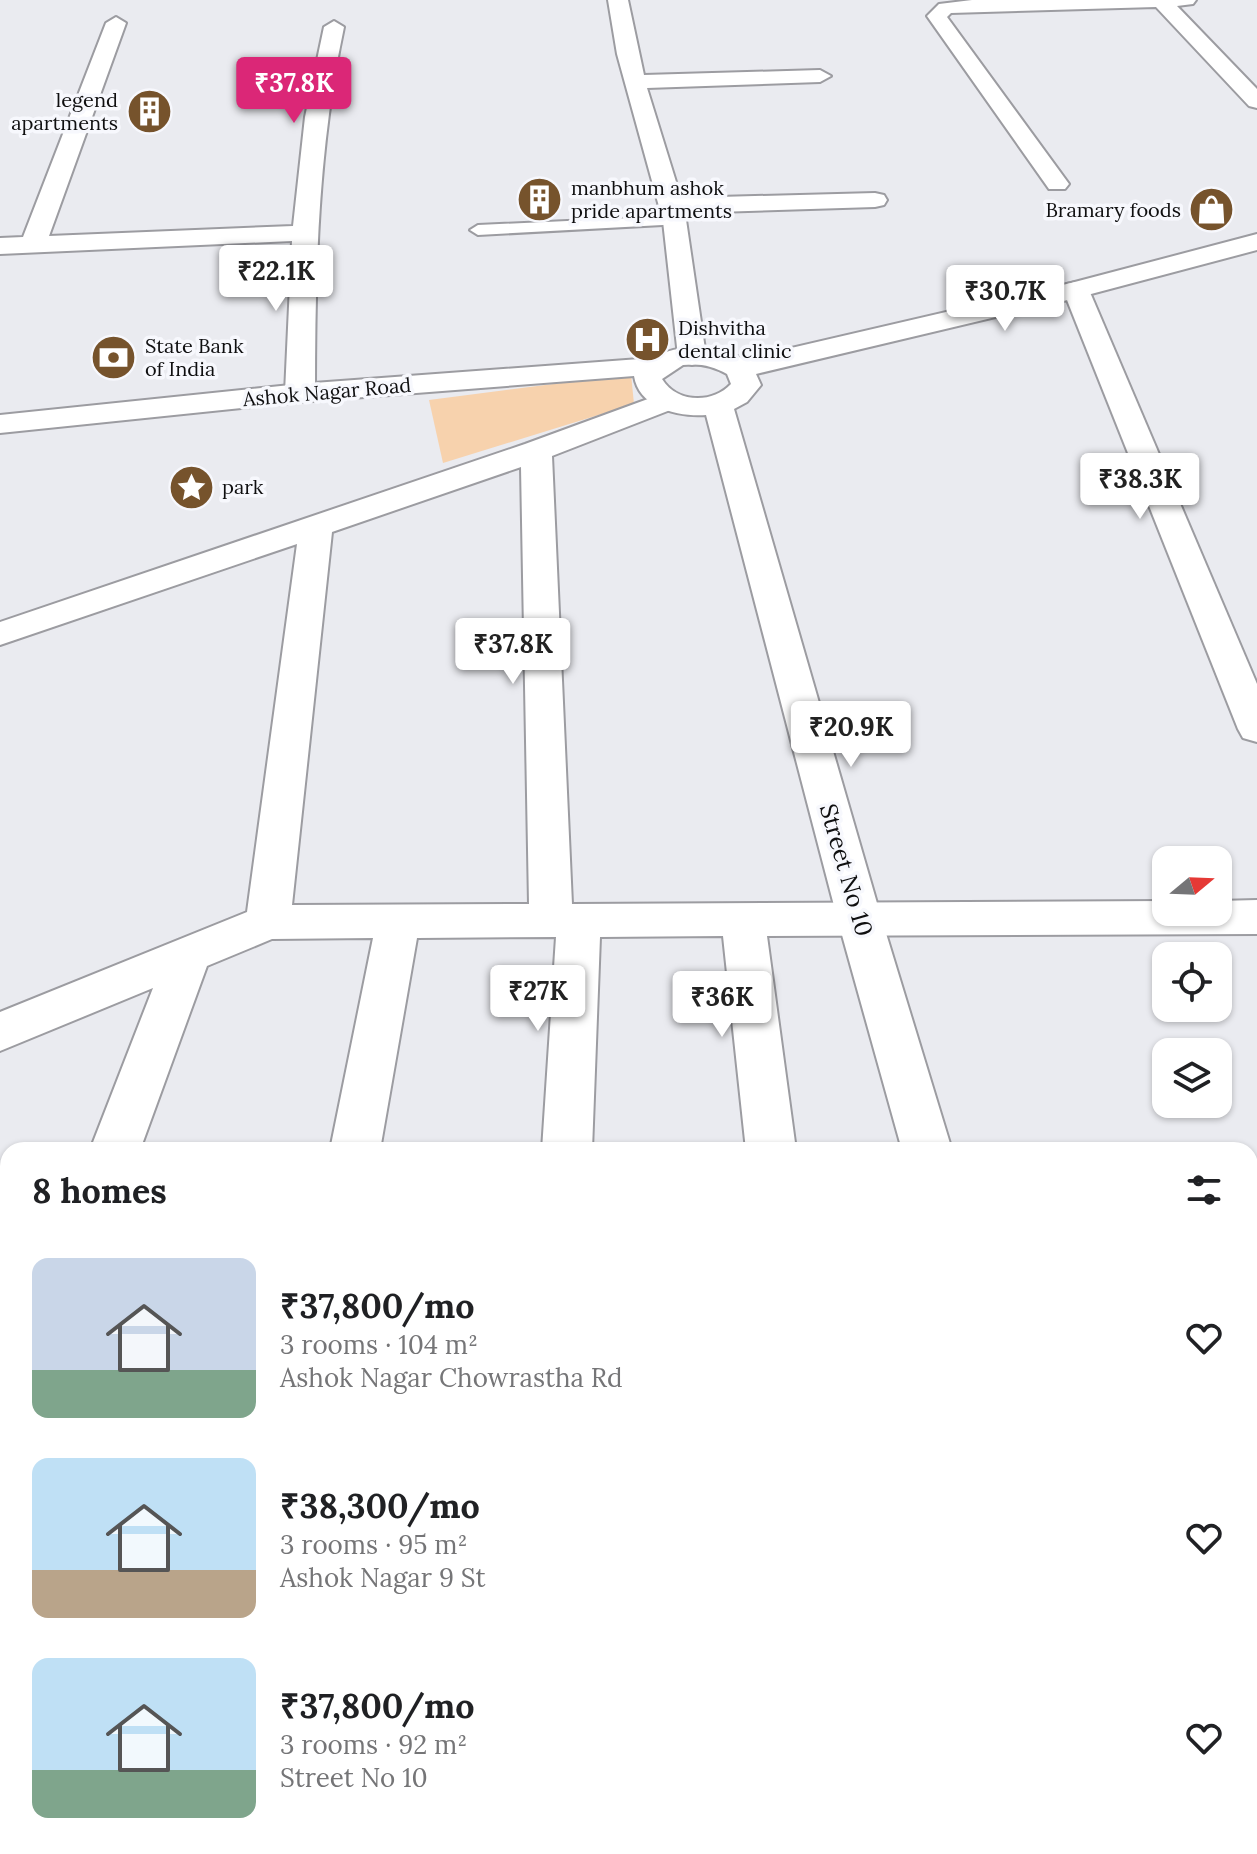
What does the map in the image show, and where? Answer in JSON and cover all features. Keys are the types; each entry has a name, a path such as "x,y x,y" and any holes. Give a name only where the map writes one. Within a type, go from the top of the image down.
{"street":[{"path":"618,0 635,82 673,213 692,356 719,359 740,369 1076,290 1257,242"},
{"path":"1057,184 937,16 946,8 972,6 1186,0"},
{"path":"1161,1 1257,101"},
{"path":"33,245 116,23"},
{"path":"300,393 303,233 325,61 334,27"},
{"path":"635,82 820,76"},
{"path":"673,213 875,200"},
{"path":"0,246 303,233"},
{"path":"1076,290 1257,729"},
{"name":"Ashok Nagar Road","path":"0,424 300,393 655,366 671,358 692,356"},
{"path":"655,366 647,378 651,390 667,401 691,406 718,404 741,393 746,385 740,369"},
{"path":"0,634 536,451 667,401"},
{"name":"Street No 10","path":"718,404 859,917 925,1142"},
{"path":"536,451 565,920 567,1142"},
{"path":"268,922 316,527"},
{"path":"0,1032 268,922 1257,917"},
{"path":"743,919 770,1142"},
{"path":"357,1142 398,921"},
{"path":"118,1142 188,956"}],"lane":[{"path":"478,230 673,213"}],"shaded area":[{"path":"631,374 634,404 443,463 429,400"}],"place":[{"name":"legend apartments","path":"149,111"},
{"name":"manbhum ashok pride apartments","path":"540,200"},
{"name":"Bramary foods","path":"1212,210"},
{"name":"Dishvitha dental clinic","path":"647,339"},
{"name":"State Bank of India","path":"114,358"},
{"name":"park","path":"191,487"}]}
